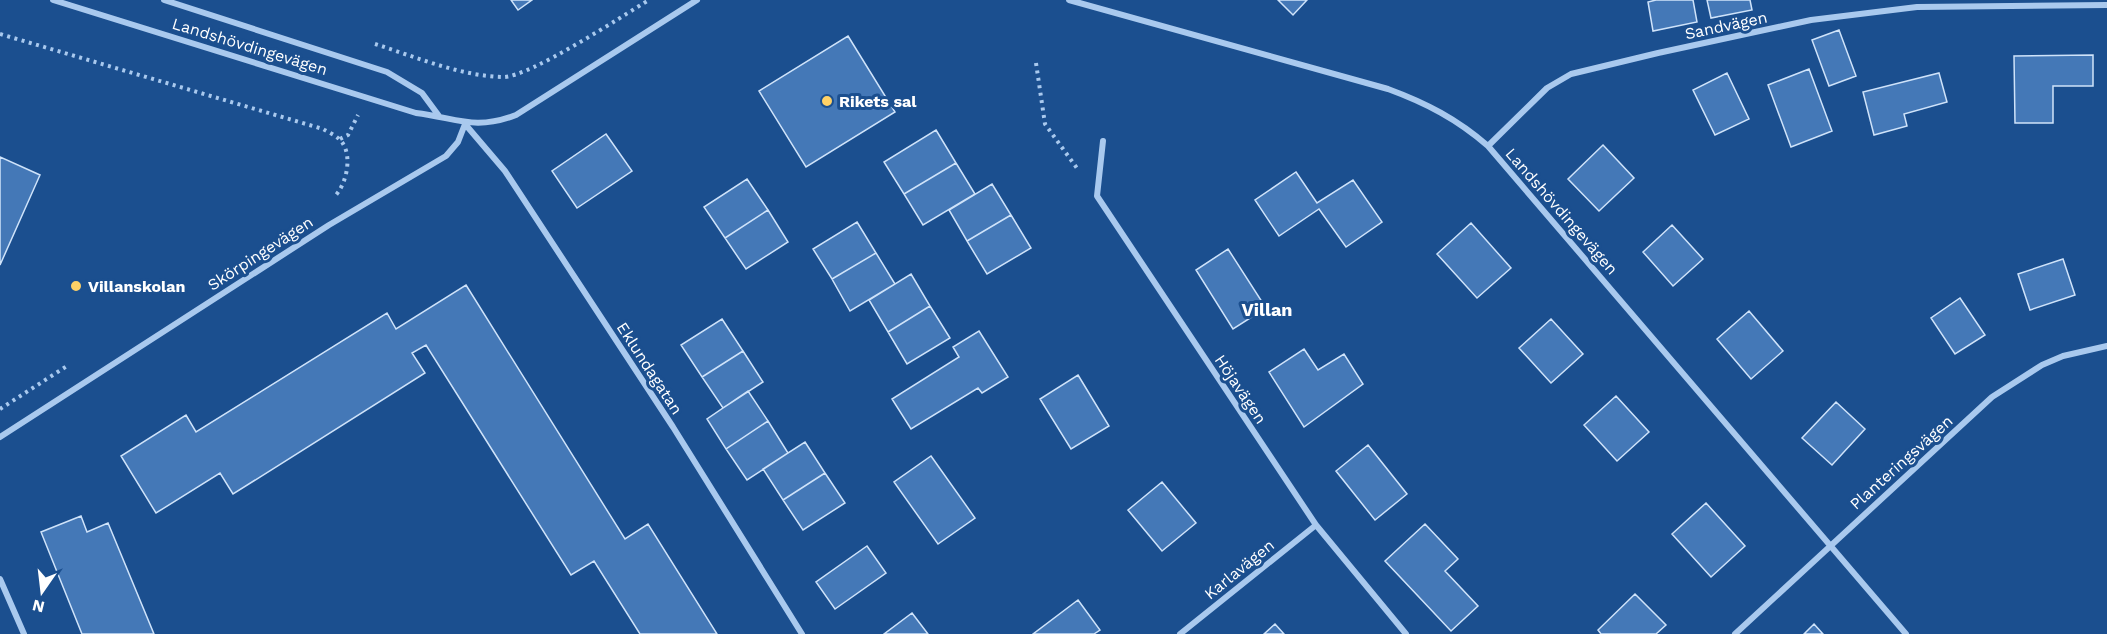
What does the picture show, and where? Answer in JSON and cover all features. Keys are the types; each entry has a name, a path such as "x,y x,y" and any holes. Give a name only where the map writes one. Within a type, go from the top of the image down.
{"street":[{"name":"Landshövdingevägen","path":"53,0 416,113 440,116 465,124 494,123 516,115 696,0"},
{"name":"Landshövdingevägen","path":"164,0 387,72 422,93 440,116"},
{"name":"Landshövdingevägen","path":"1069,0 1388,88 1428,104 1465,126 1488,146 1906,634"},
{"name":"Sandvägen","path":"1488,146 1540,94 1571,74 1811,20 1917,7 2030,3 2107,5"},
{"name":"Skörpingevägen","path":"0,437 329,225 446,156 458,142 465,124"},
{"name":"Eklundagatan","path":"465,124 511,181 673,427 802,634"},
{"path":"1096,196 1103,141"},
{"name":"Höjavägen","path":"1096,196 1316,525 1406,634"},
{"name":"Planteringsvägen","path":"1735,634 1992,397 2042,364 2063,356 2107,346"},
{"name":"Karlavägen","path":"1180,634 1316,525"},
{"path":"0,579 24,634"}],"path":[{"path":"366,41 461,71 506,77 554,57 649,0"},
{"path":"0,34 323,129 340,139 345,148 345,179 332,199"},
{"path":"1036,63 1046,124 1096,196"},
{"path":"0,409 75,362"}],"building":[{"path":"511,0 532,0 518,10"},
{"path":"1278,0 1307,0 1293,15"},
{"path":"1693,0 1697,22 1653,31 1648,2"},
{"path":"1707,0 1750,0 1752,10 1711,18"},
{"path":"1839,30 1856,76 1829,86 1812,40"},
{"name":"Rikets sal","path":"848,36 895,112 806,167 759,91"},
{"path":"2093,55 2093,86 2053,86 2053,123 2015,123 2014,56"},
{"path":"1809,69 1832,131 1791,147 1768,85"},
{"path":"1727,73 1749,119 1715,135 1693,90"},
{"path":"1939,73 1947,102 1904,114 1907,126 1874,135 1863,92"},
{"path":"936,130 956,163 904,194 884,162"},
{"path":"606,134 632,171 577,208 552,171"},
{"path":"1603,145 1634,178 1599,211 1568,179"},
{"path":"0,157 40,175 0,265"},
{"path":"956,163 975,194 923,225 904,194"},
{"path":"1296,172 1317,203 1353,180 1382,222 1346,247 1319,209 1279,236 1255,200"},
{"path":"747,179 768,210 725,238 704,207"},
{"path":"992,184 1011,215 967,241 949,210"},
{"path":"768,210 788,242 746,269 725,238"},
{"path":"1011,215 1031,248 987,274 967,241"},
{"path":"857,222 876,253 832,279 813,249"},
{"path":"1471,223 1511,268 1477,298 1437,254"},
{"path":"1672,225 1703,259 1673,286 1643,252"},
{"path":"1228,249 1266,308 1233,329 1196,270"},
{"path":"876,253 895,284 850,311 832,279"},
{"path":"2063,259 2075,295 2030,310 2018,274"},
{"path":"911,274 930,306 888,332 869,300"},
{"path":"466,285 625,539 648,524 717,634 640,634 594,561 571,575 426,345 412,353 425,373 233,494 220,473 156,513 121,456 186,415 196,432 387,313 396,329"},
{"path":"1960,298 1985,335 1955,354 1931,318"},
{"path":"930,306 950,338 907,364 888,332"},
{"path":"1749,311 1783,351 1751,379 1717,339"},
{"path":"722,319 743,351 702,377 681,345"},
{"path":"1551,319 1583,354 1551,383 1519,348"},
{"path":"979,331 1008,377 982,393 978,388 911,429 892,399 959,357 953,347"},
{"path":"1304,349 1318,370 1344,354 1363,384 1304,427 1269,372"},
{"path":"743,351 763,382 723,408 702,377"},
{"path":"1078,375 1109,426 1071,449 1040,399"},
{"path":"748,391 768,421 726,449 707,419"},
{"path":"1616,396 1649,432 1617,461 1584,425"},
{"path":"1836,402 1865,429 1832,465 1802,438"},
{"path":"768,421 788,453 747,480 726,449"},
{"path":"805,442 825,473 783,500 763,469"},
{"path":"1368,445 1407,494 1375,520 1336,471"},
{"path":"931,456 975,518 938,544 894,482"},
{"path":"825,473 845,503 803,530 783,500"},
{"path":"1162,482 1196,523 1162,551 1128,510"},
{"path":"1706,503 1745,546 1711,577 1672,534"},
{"path":"81,516 87,532 108,523 154,634 82,634 41,532"},
{"path":"1425,524 1458,559 1445,571 1478,606 1451,631 1385,561"},
{"path":"867,546 886,573 835,609 816,582"},
{"path":"1635,594 1666,625 1656,634 1601,634 1598,630"},
{"path":"1078,600 1100,630 1094,634 1033,634"},
{"path":"912,613 928,634 884,634"},
{"path":"1275,624 1284,634 1264,634"},
{"path":"1814,624 1823,634 1804,634"}],"place":[{"name":"Rikets sal","path":"827,101"},
{"name":"Villanskolan","path":"76,286"}],"district":[{"name":"Villan","path":"1267,310"}]}
